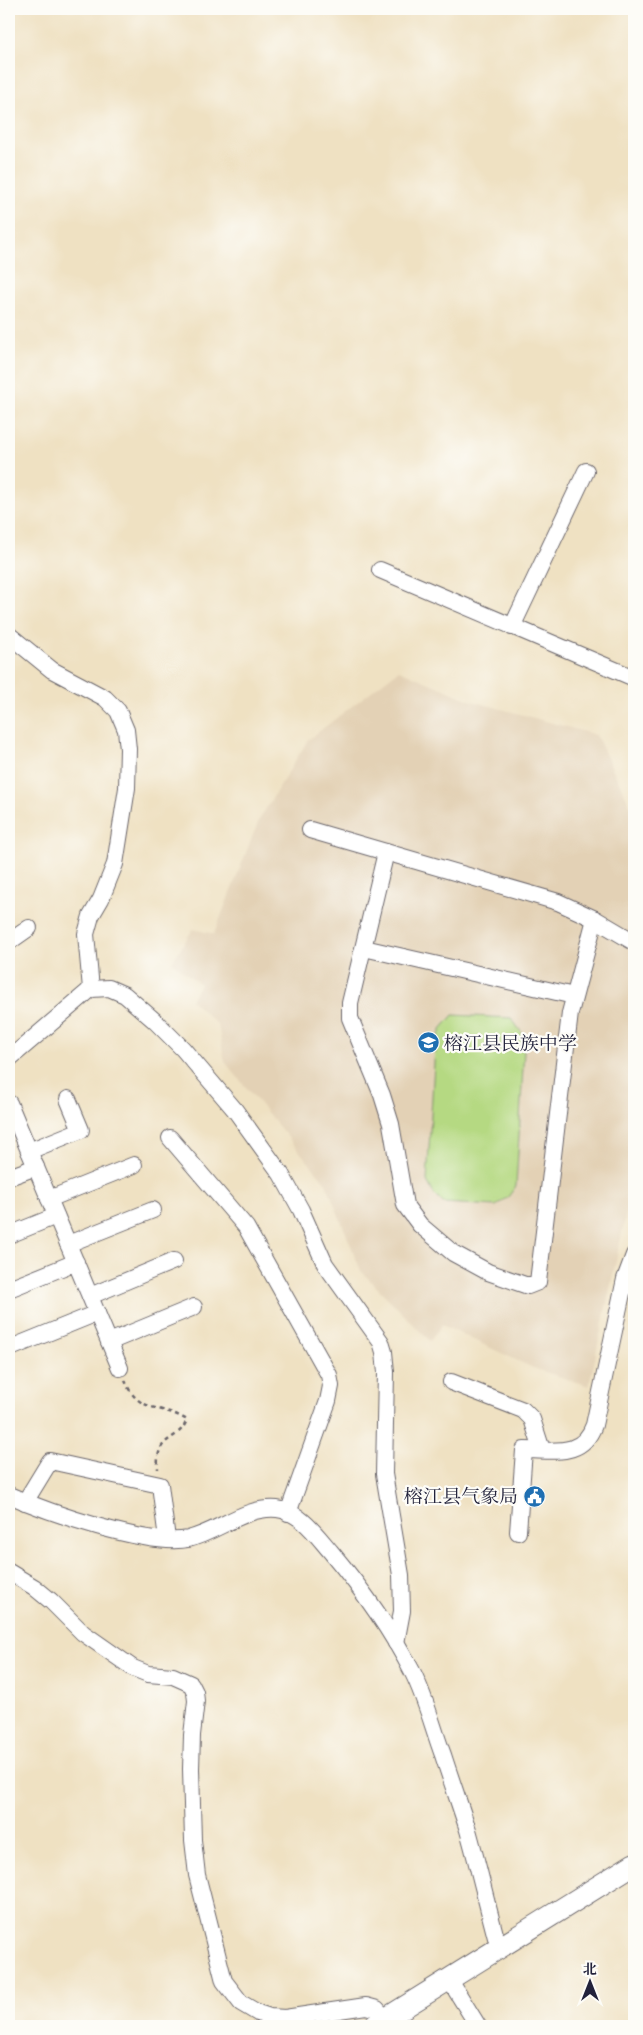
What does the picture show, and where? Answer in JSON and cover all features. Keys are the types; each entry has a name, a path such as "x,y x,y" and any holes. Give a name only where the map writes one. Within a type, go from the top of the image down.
{"main road":[{"path":"379,2023 634,1864"}],"street":[{"path":"512,627 586,471"},
{"path":"380,570 634,678"},
{"path":"9,635 52,670 105,698 118,711 126,730 128,749 127,788 115,864 101,899 91,916 86,934 91,989"},
{"path":"310,830 530,892 558,902 595,919 634,942"},
{"path":"386,852 350,1003 350,1018 382,1095 406,1205 420,1224 453,1252 488,1272 528,1286 538,1282 570,1013 595,919"},
{"path":"9,942 29,928"},
{"path":"364,948 574,996"},
{"path":"9,1059 91,989 109,988 125,995 156,1021 183,1049 260,1142 301,1210 325,1264 381,1342 384,1352 386,1372 384,1474 401,1575 402,1610 396,1643"},
{"path":"29,1151 81,1130 68,1099"},
{"path":"9,1103 120,1368"},
{"path":"170,1138 246,1227 329,1375 331,1386 328,1401 288,1513"},
{"path":"49,1199 134,1165"},
{"path":"9,1178 36,1167"},
{"path":"68,1244 153,1210"},
{"path":"9,1235 56,1216"},
{"path":"518,1532 524,1450 566,1450 579,1447 589,1438 594,1425 625,1279 634,1255"},
{"path":"90,1296 174,1261"},
{"path":"9,1289 76,1262"},
{"path":"109,1342 194,1307"},
{"path":"13,1347 97,1313"},
{"path":"451,1382 524,1410 532,1420 542,1450"},
{"path":"25,1502 50,1462 160,1485 167,1539"},
{"path":"9,1495 25,1502 114,1530 167,1539 186,1539 209,1533 249,1513 264,1508 280,1510 298,1517 311,1529 346,1570 396,1643 413,1675 426,1705 468,1831 499,1949"},
{"path":"9,1572 34,1587 83,1633 132,1668 148,1674 173,1676 191,1684 196,1700 191,1769 192,1840 197,1875 224,1981 241,2003 258,2013 270,2017 285,2018 366,2006 377,2009 379,2023"},
{"path":"449,1979 478,2026"}],"path":[{"path":"120,1368 130,1393 136,1399 143,1404 180,1415 187,1420 184,1428 165,1441 159,1450 157,1460 160,1485"}],"shaded area":[{"name":"榕江县民族中学","path":"399,670 472,701 596,735 634,813 634,1177 589,1386 533,1368 442,1325 430,1341 361,1271 326,1183 225,1062 218,1025 191,1000 200,984 172,962 193,929 214,934 259,820 308,740"}],"green space":[{"path":"453,1015 511,1018 522,1033 524,1051 516,1186 508,1197 496,1206 443,1203 434,1194 427,1181 435,1047 441,1029"}],"place":[{"name":"榕江县民族中学","path":"428,1043"},
{"name":"榕江县气象局","path":"534,1496"}]}
